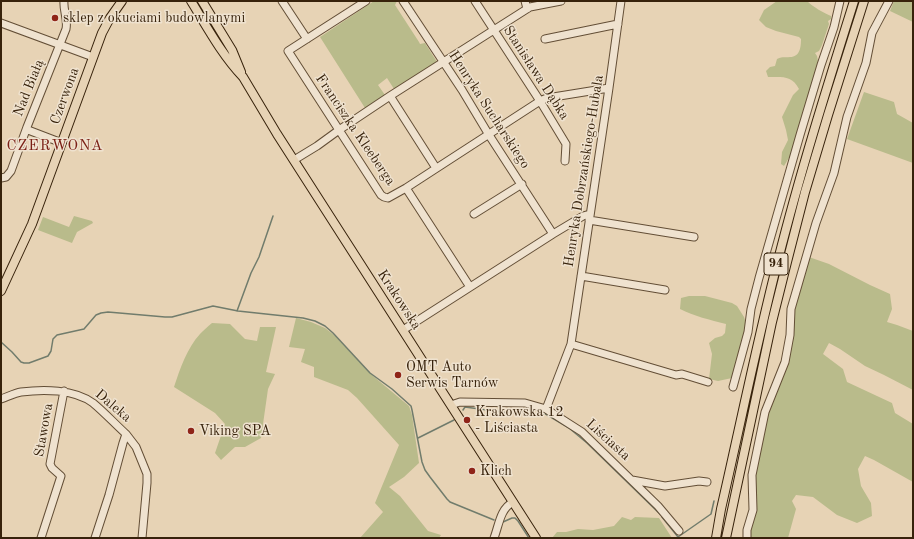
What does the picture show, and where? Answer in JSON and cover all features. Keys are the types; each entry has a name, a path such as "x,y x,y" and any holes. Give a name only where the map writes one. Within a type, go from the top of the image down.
{"main road":[{"name":"Czerwona","path":"1,291 32,224 102,33 120,1"},
{"name":"Krakowska","path":"191,1 226,57 243,76"},
{"name":"Krakowska","path":"202,1 232,50 243,76 294,160 536,538"},
{"name":"94","path":"716,538 762,321 816,120 854,1"},
{"name":"94","path":"726,538 772,322 789,254 807,185 864,1"}],"street":[{"name":"Nad Białą","path":"62,143 28,130 27,127 67,24 64,1"},
{"name":"Franciszka Kleeberga","path":"366,1 288,51 381,195 384,197 388,198 406,188 540,101 547,98 609,88"},
{"name":"Henryka Sucharskiego","path":"403,1 462,90 489,135 553,234"},
{"name":"Stanisława Dąbka","path":"475,1 566,144 565,162"},
{"path":"525,1 527,9"},
{"path":"294,160 390,96 530,7 561,1"},
{"name":"Henryka Dobrzańskiego-Hubala","path":"546,409 571,344 622,1"},
{"path":"733,387 748,332 751,309 759,278 820,65 834,28 840,1"},
{"path":"747,538 747,530 753,510 752,475 765,412 785,362 790,335 791,309 816,223 834,173 847,117 866,63 872,33 889,1"},
{"path":"284,2 307,39"},
{"path":"1,23 93,57"},
{"path":"545,39 618,24"},
{"path":"390,96 436,168"},
{"path":"1,178 6,177 11,172 27,127"},
{"path":"474,214 522,184"},
{"path":"406,188 470,287"},
{"path":"403,330 582,216 694,238"},
{"path":"581,276 665,290"},
{"path":"571,344 676,375 682,374 708,382"},
{"name":"Daleka","path":"1,399 20,392 53,391 64,392 82,397 92,402 126,434 95,538"},
{"name":"Stawowa","path":"41,538 61,476 52,468 50,464 64,392"},
{"name":"Liściasta","path":"451,405 460,402 525,403 546,409 582,432 658,506 679,531"},
{"path":"126,434 136,447 147,474 142,538"},
{"path":"632,480 665,486 699,481 707,482"},
{"path":"494,538 502,513 508,504 513,502"}],"green space":[{"path":"374,1 397,1 395,5 420,44 425,43 437,62 394,89 387,78 378,85 385,95 365,108 320,37"},
{"path":"777,1 807,1 819,10 831,16 831,19 828,21 829,24 822,45 819,51 815,53 818,61 815,77 790,156 784,166 781,164 782,152 788,140 782,117 793,95 799,89 790,79 782,77 768,77 766,71 770,67 775,66 777,59 783,57 793,57 796,55 800,48 801,39 799,37 766,27 759,20 764,10"},
{"path":"894,1 913,1 913,22 890,11"},
{"path":"864,92 894,102 897,114 913,123 913,163 847,139"},
{"path":"74,216 92,221 93,223 77,232 72,243 38,230 43,217 69,227"},
{"path":"806,256 829,264 890,294 892,309 887,322 913,331 913,390 865,366 829,343 823,354 843,369 847,382 892,403 895,413 913,424 913,482 865,456 858,469 861,486 871,503 872,516 857,523 837,515 813,497 796,495 792,501 796,509 788,538 746,538 753,476 762,428 776,389"},
{"path":"689,296 705,296 732,303 737,306 744,317 746,323 732,378 718,381 709,379 712,354 709,343 725,333 726,324 696,316 680,309 681,298"},
{"path":"296,318 325,328 334,335 373,376 409,406 412,415 419,463 404,477 389,487 400,496 428,531 441,535 439,538 360,538 383,512 375,503 399,445 348,390 314,377 314,367 301,362 305,349 289,347"},
{"path":"212,323 230,324 245,339 257,341 260,327 276,327 266,372 275,374 268,389 261,438 245,447 235,447 221,460 215,453 225,424 215,413 174,387 181,366 191,346 200,334"},
{"path":"622,517 631,520 635,517 659,518 672,538 552,538 557,532 566,532 578,529 593,530 614,526"}],"waterway":[{"path":"237,311 251,273 259,257 273,216"},
{"path":"1,342 21,362 29,363 48,356 51,351 53,339 57,335 84,329 96,315 101,313 108,312 172,317 213,306 238,311 303,318 315,321 325,326 333,333 370,373 392,389 411,406 422,462 425,470 447,499 450,502 494,520"},
{"path":"463,410 465,407 509,413 534,409 544,413 569,428 587,443 660,514"},
{"path":"418,438 454,420"},
{"path":"662,517 678,537 711,514 714,501"},
{"path":"503,522 515,518 529,538"}],"place":[{"name":"sklep z okuciami budowlanymi","path":"55,18"},
{"name":"OMT Auto Serwis Tarnów","path":"398,375"},
{"name":"Krakowska 12 - Liściasta","path":"467,420"},
{"name":"Viking SPA","path":"191,431"},
{"name":"Klich","path":"472,471"}],"district":[{"name":"CZERWONA","path":"55,146"}]}
